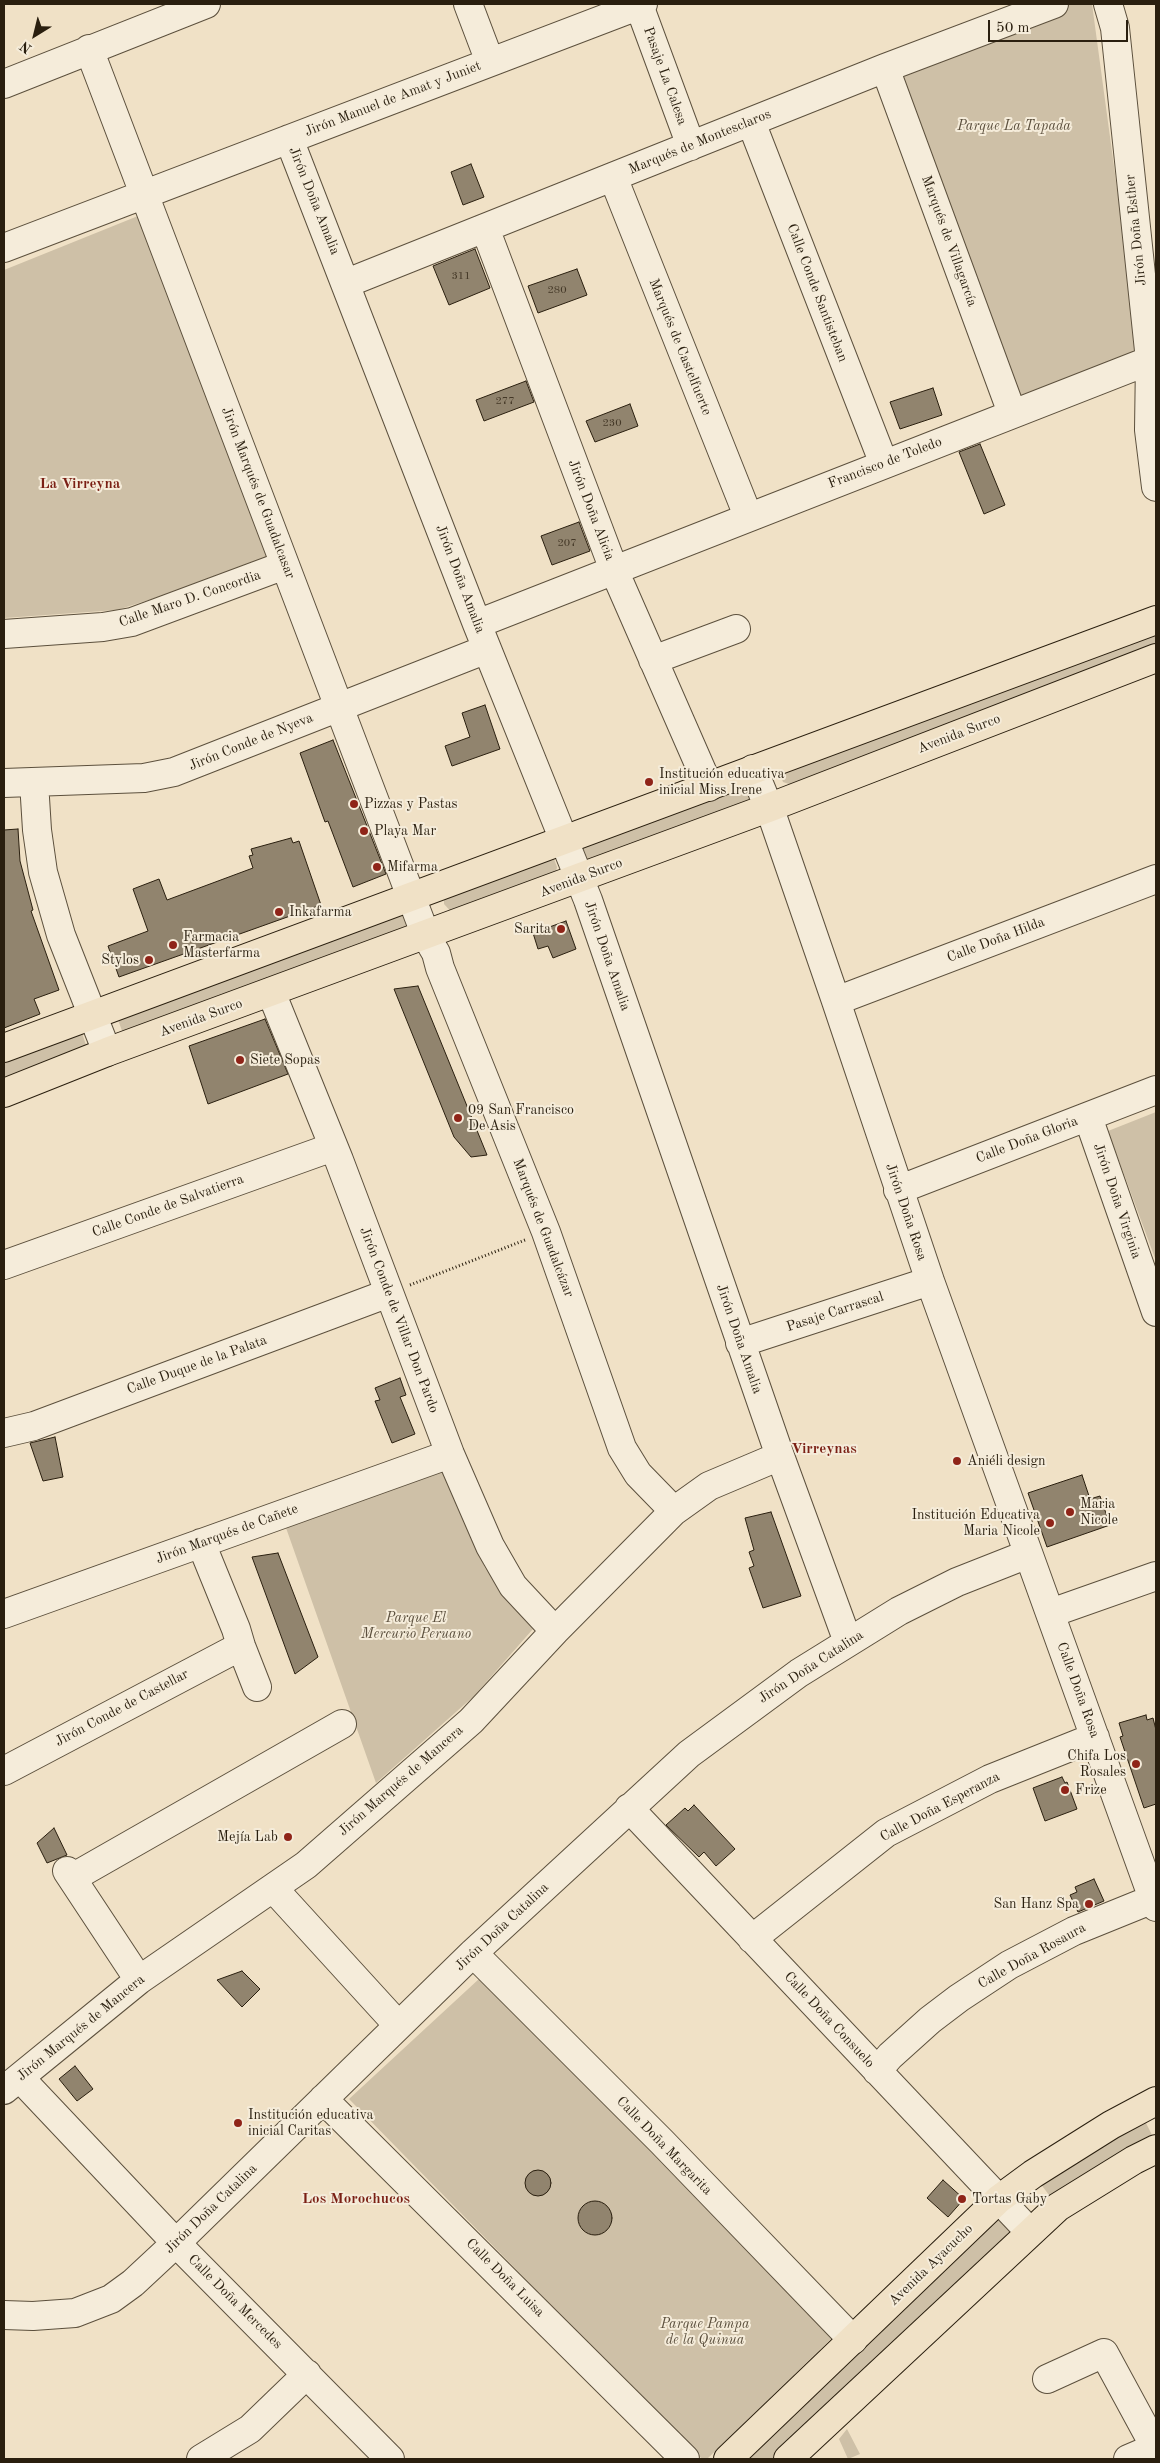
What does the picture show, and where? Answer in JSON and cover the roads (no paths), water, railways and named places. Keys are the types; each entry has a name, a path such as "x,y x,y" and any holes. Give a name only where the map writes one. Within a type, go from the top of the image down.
{"main road":[{"path":"4,1048 411,895 564,841 1156,620"},
{"name":"Avenida Surco","path":"4,1093 107,1052 426,936 768,808 1156,658"},
{"path":"1148,2105 1156,2144"},
{"name":"Avenida Ayacucho","path":"728,2459 999,2199 1033,2174 1148,2105"},
{"path":"788,2459 1029,2231 1058,2207 1134,2160 1156,2149"},
{"path":"1033,2174 1058,2207"}],"street":[{"path":"4,84 206,4"},
{"path":"468,4 490,62"},
{"name":"Marqués de Montesclaros","path":"347,283 885,68 1054,4"},
{"name":"Jirón Doña Esther","path":"1108,4 1115,28 1153,359 1149,430 1156,487"},
{"name":"Jirón Manuel de Amat y Juniet","path":"4,248 641,5"},
{"name":"Pasaje La Calesa","path":"641,5 690,146"},
{"name":"Jirón Marqués de Guadalcasar","path":"89,49 426,936"},
{"name":"Marqués de Villagarcía","path":"885,68 1012,413"},
{"name":"Calle Conde Santisteban","path":"751,122 884,464"},
{"name":"Jirón Doña Amalia","path":"289,138 347,283 477,624 556,815 740,1343 848,1642"},
{"name":"Marqués de Castelfuerte","path":"613,177 748,516"},
{"name":"Jirón Doña Alicia","path":"485,228 614,570 709,787"},
{"name":"Francisco de Toledo","path":"477,624 748,516 1153,359"},
{"name":"Calle Maro D. Concordia","path":"4,634 132,622 285,565"},
{"path":"653,660 736,629"},
{"name":"Jirón Conde de Nyeva","path":"4,783 164,775 487,649"},
{"path":"753,769 768,808"},
{"path":"34,782 36,830 43,872 61,935 107,1052"},
{"name":"Jirón Doña Rosa","path":"768,808 836,1001 898,1190 1051,1614"},
{"name":"Calle Doña Hilda","path":"836,1001 1156,879"},
{"name":"Marqués de Guadalcázar","path":"426,936 436,953 440,968 546,1232 622,1448 638,1474 674,1512"},
{"name":"Jirón Conde de Villar Don Pardo","path":"271,992 333,1147 450,1454 505,1575 521,1596 555,1631"},
{"name":"Calle Doña Gloria","path":"898,1190 1156,1090"},
{"name":"Jirón Doña Virginia","path":"1088,1117 1156,1312"},
{"name":"Calle Conde de Salvatierra","path":"4,1265 333,1147"},
{"name":"Pasaje Carrascal","path":"740,1343 930,1281"},
{"name":"Calle Duque de la Palata","path":"4,1433 34,1426 389,1293"},
{"name":"Jirón Marqués de Cañete","path":"4,1614 450,1454"},
{"name":"Jirón Marqués de Mancera","path":"12,2084 139,1980 306,1865 471,1721 555,1631 674,1512 709,1486 780,1456"},
{"path":"201,1543 257,1687"},
{"name":"Jirón Doña Catalina","path":"4,2315 33,2316 75,2313 111,2299 133,2283 473,1953 629,1808 716,1732 799,1673 848,1642 927,1597 1028,1554"},
{"path":"1051,1614 1156,1576"},
{"name":"Calle Doña Rosa","path":"1051,1614 1155,1903"},
{"name":"Jirón Conde de Castellar","path":"4,1771 241,1646"},
{"path":"139,1980 70,1875 342,1724"},
{"name":"Calle Doña Esperanza","path":"752,1939 886,1833 990,1779 1095,1737"},
{"name":"Calle Doña Consuelo","path":"629,1808 1029,2231"},
{"path":"273,1888 398,2025"},
{"name":"Calle Doña Rosaura","path":"877,2071 890,2056 930,2020 1009,1965 1074,1930 1155,1903"},
{"name":"Calle Doña Margarita","path":"473,1953 662,2142 853,2340"},
{"name":"Calle Doña Mercedes","path":"12,2084 176,2243 390,2459"},
{"name":"Calle Doña Luisa","path":"324,2099 685,2459"},
{"path":"1048,2379 1104,2353 1156,2447 1128,2459"},
{"path":"202,2459 250,2429 307,2374"}],"place":[{"name":"Institución educativa inicial Miss Irene","path":"649,782"},
{"name":"Pizzas y Pastas","path":"354,804"},
{"name":"Playa Mar","path":"364,831"},
{"name":"Mifarma","path":"377,867"},
{"name":"Inkafarma","path":"279,912"},
{"name":"Sarita","path":"561,929"},
{"name":"Farmacia Masterfarma","path":"173,945"},
{"name":"Stylos","path":"149,960"},
{"name":"Siete Sopas","path":"240,1060"},
{"name":"09 San Francisco De Asis","path":"458,1118"},
{"name":"Aniéli design","path":"957,1461"},
{"name":"Maria Nicole","path":"1070,1512"},
{"name":"Institución Educativa Maria Nicole","path":"1050,1523"},
{"name":"Chifa Los Rosales","path":"1136,1764"},
{"name":"Frize","path":"1065,1790"},
{"name":"Mejía Lab","path":"288,1837"},
{"name":"San Hanz Spa","path":"1089,1904"},
{"name":"Institución educativa inicial Caritas","path":"238,2123"},
{"name":"Tortas Gaby","path":"962,2199"}],"district":[{"name":"La Virreyna","path":"80,484"},
{"name":"Virreynas","path":"824,1449"},
{"name":"Los Morochucos","path":"356,2199"}],"park label":[{"name":"Parque La Tapada","path":"1014,126"},
{"name":"Parque El Mercurio Peruano","path":"416,1626"},
{"name":"Parque Pampa de la Quinua","path":"705,2332"}]}
